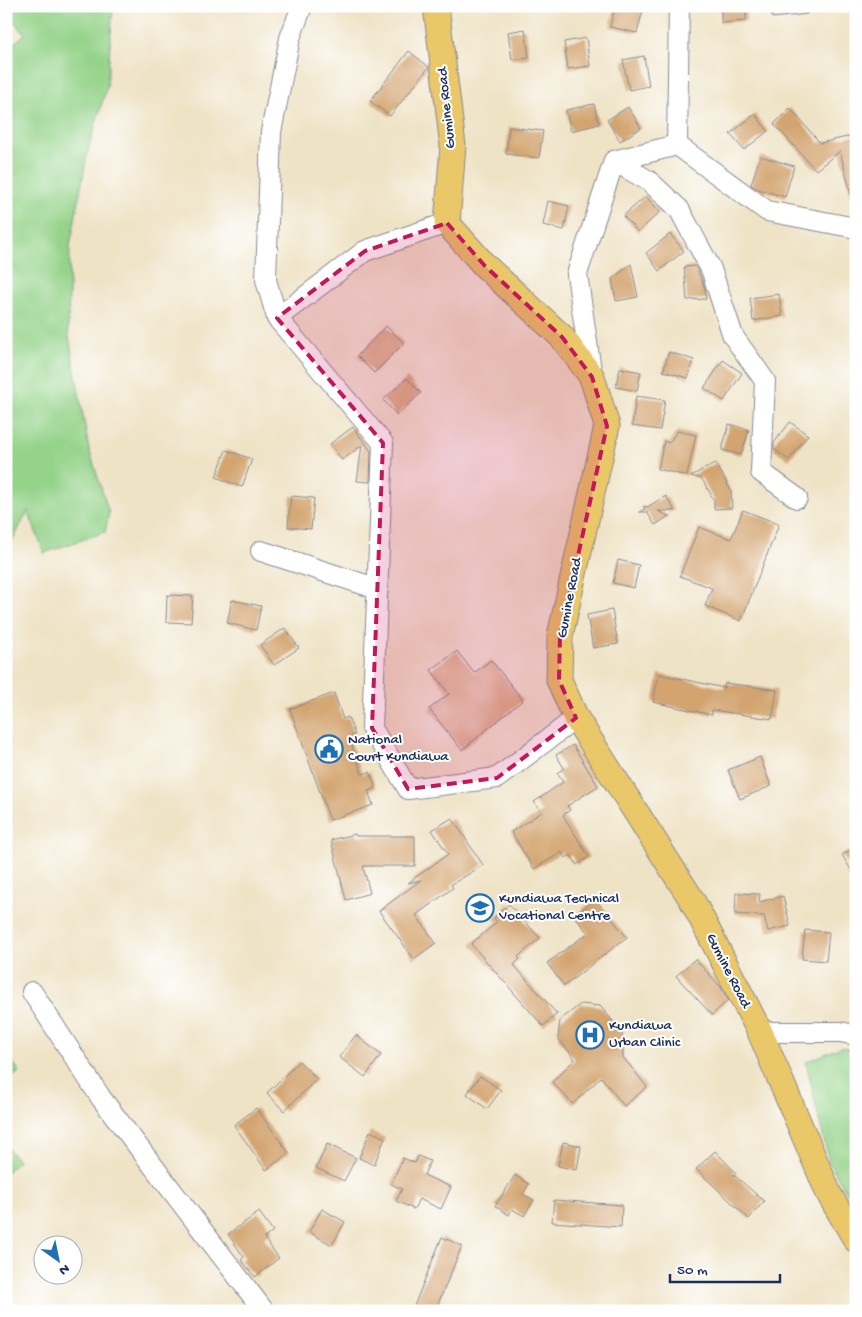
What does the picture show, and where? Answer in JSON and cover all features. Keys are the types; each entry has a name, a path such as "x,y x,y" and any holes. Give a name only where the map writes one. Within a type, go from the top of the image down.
{"main road":[{"name":"Gumine Road","path":"436,6 452,146 447,223 485,266 562,337 592,377 607,426 560,636 559,680 576,718 692,900 760,1032 829,1194 856,1240"}],"street":[{"path":"302,6 290,38 271,132 266,280 277,318 383,443 372,728 408,789 497,778 576,718"},
{"path":"677,145 679,6"},
{"path":"614,161 677,145"},
{"path":"677,145 767,211 856,228"},
{"path":"592,377 577,274 614,161"},
{"path":"614,161 649,181 679,209 711,269 733,336 765,381 761,472 797,498"},
{"path":"277,318 365,251 447,223"},
{"path":"262,552 378,589"},
{"path":"32,992 101,1098 264,1311"},
{"path":"760,1032 840,1032 856,1035"}],"highlighted area":[{"path":"447,223 485,266 562,337 592,377 607,426 560,636 559,680 576,718 497,778 408,789 372,728 383,443 277,318 365,251"}],"green space":[{"path":"6,6 113,6 107,86 88,150 70,246 68,331 89,449 109,513 105,532 44,553 28,511 6,553 6,236 10,248 12,100 6,95 6,50 25,34 6,12"},
{"path":"841,1047 856,1051 856,1208 829,1162 806,1062"},
{"path":"6,1056 20,1071 6,1083"},
{"path":"6,1146 18,1161 6,1173"}],"building":[{"path":"615,6 643,10 637,33 610,27"},
{"path":"721,6 746,6 746,21 721,23"},
{"path":"771,6 807,6 807,14 772,18"},
{"path":"525,29 529,58 512,60 508,32"},
{"path":"586,38 590,66 568,69 564,42"},
{"path":"409,51 429,67 390,116 370,101"},
{"path":"644,56 649,86 629,90 623,60"},
{"path":"594,104 599,124 571,131 566,110"},
{"path":"628,107 641,128 620,141 607,120"},
{"path":"790,108 820,143 856,135 856,194 851,195 840,151 816,170 774,124"},
{"path":"755,114 768,131 744,150 730,134"},
{"path":"509,127 543,131 539,158 506,154"},
{"path":"760,156 794,166 785,197 751,185"},
{"path":"646,196 660,212 638,232 623,216"},
{"path":"548,201 569,206 564,230 543,225"},
{"path":"670,234 684,251 659,271 646,253"},
{"path":"631,264 638,297 616,301 612,279"},
{"path":"696,266 705,289 706,299 687,300 684,267"},
{"path":"779,294 782,316 753,321 750,298"},
{"path":"386,326 404,343 374,373 357,356"},
{"path":"669,352 694,360 688,378 663,371"},
{"path":"723,360 742,373 724,401 704,388"},
{"path":"620,368 641,372 637,391 616,387"},
{"path":"407,378 421,393 397,415 383,400"},
{"path":"636,396 665,400 660,430 632,426"},
{"path":"790,422 808,435 789,460 774,449 774,443"},
{"path":"729,424 749,430 741,455 722,450"},
{"path":"353,427 371,451 370,482 357,481 362,445 342,460 330,444"},
{"path":"677,431 696,435 687,476 658,469 664,441 669,443"},
{"path":"226,450 252,459 242,487 216,477"},
{"path":"716,463 731,491 732,508 714,509 714,500 702,479 691,476"},
{"path":"291,496 314,498 311,529 288,527"},
{"path":"666,496 675,511 658,511 669,516 655,525 647,512 639,512 645,509 643,506 647,507"},
{"path":"743,510 779,524 741,621 705,606 712,588 680,576 699,527 731,539"},
{"path":"618,560 639,565 634,588 613,583"},
{"path":"167,595 193,596 191,623 166,622"},
{"path":"232,600 261,606 256,630 227,623"},
{"path":"612,610 618,644 593,648 587,615"},
{"path":"285,628 299,648 274,665 260,645"},
{"path":"457,651 474,673 491,660 523,700 462,750 429,709 449,694 431,670"},
{"path":"659,674 724,688 725,683 777,690 772,719 712,710 712,715 653,702"},
{"name":"National Court Kundiawa","path":"334,693 343,719 348,717 355,735 349,737 362,774 370,772 376,788 368,791 373,805 330,820 290,709"},
{"path":"573,745 598,786 567,806 570,810 563,815 589,857 577,865 571,855 565,858 562,852 534,869 511,832 542,812 534,802 563,782 557,773 564,768 556,755"},
{"path":"760,757 771,786 740,799 728,770"},
{"path":"452,818 483,865 451,885 453,888 416,915 436,943 414,959 379,911 421,880 408,883 448,854 432,830"},
{"path":"355,834 356,836 415,836 415,866 363,866 370,893 346,900 331,840"},
{"path":"856,847 856,878 842,855"},
{"path":"736,893 760,894 759,902 783,896 790,926 768,931 764,916 735,914"},
{"path":"595,899 627,937 564,986 547,963 588,933 574,916"},
{"path":"509,904 540,938 518,957 520,959 514,965 557,1014 543,1026 471,944 497,922 494,918"},
{"path":"805,930 829,932 826,961 802,959"},
{"path":"695,959 721,987 728,1000 712,1015 676,976"},
{"path":"581,1004 600,1006 622,1032 623,1057 647,1087 624,1106 601,1077 573,1104 552,1082 575,1059 558,1038 560,1020"},
{"path":"356,1035 381,1055 365,1077 339,1057"},
{"path":"299,1061 317,1079 284,1111 267,1093"},
{"path":"480,1076 501,1090 487,1109 467,1094"},
{"path":"256,1108 289,1153 266,1170 234,1125"},
{"path":"370,1131 385,1138 374,1165 359,1158"},
{"path":"563,1142 581,1146 577,1170 558,1166"},
{"path":"327,1144 356,1158 344,1181 316,1168"},
{"path":"715,1151 736,1173 734,1175 764,1201 749,1219 696,1169"},
{"path":"418,1156 430,1161 424,1175 451,1187 441,1209 419,1199 414,1209 396,1201 402,1189 391,1184 403,1158 415,1163"},
{"path":"515,1175 529,1184 523,1194 534,1200 524,1216 512,1209 509,1215 495,1206"},
{"path":"554,1200 622,1205 621,1227 552,1222"},
{"path":"322,1209 345,1222 332,1245 309,1232"},
{"path":"259,1212 273,1231 264,1238 279,1258 255,1277 241,1260 244,1257 228,1234"},
{"path":"442,1237 462,1246 435,1311 412,1311"}],"place":[{"name":"National Court Kundiawa","path":"329,749"},
{"name":"Kundiawa Technical Vocational Centre","path":"480,908"},
{"name":"Kundiawa Urban Clinic","path":"590,1035"}]}
